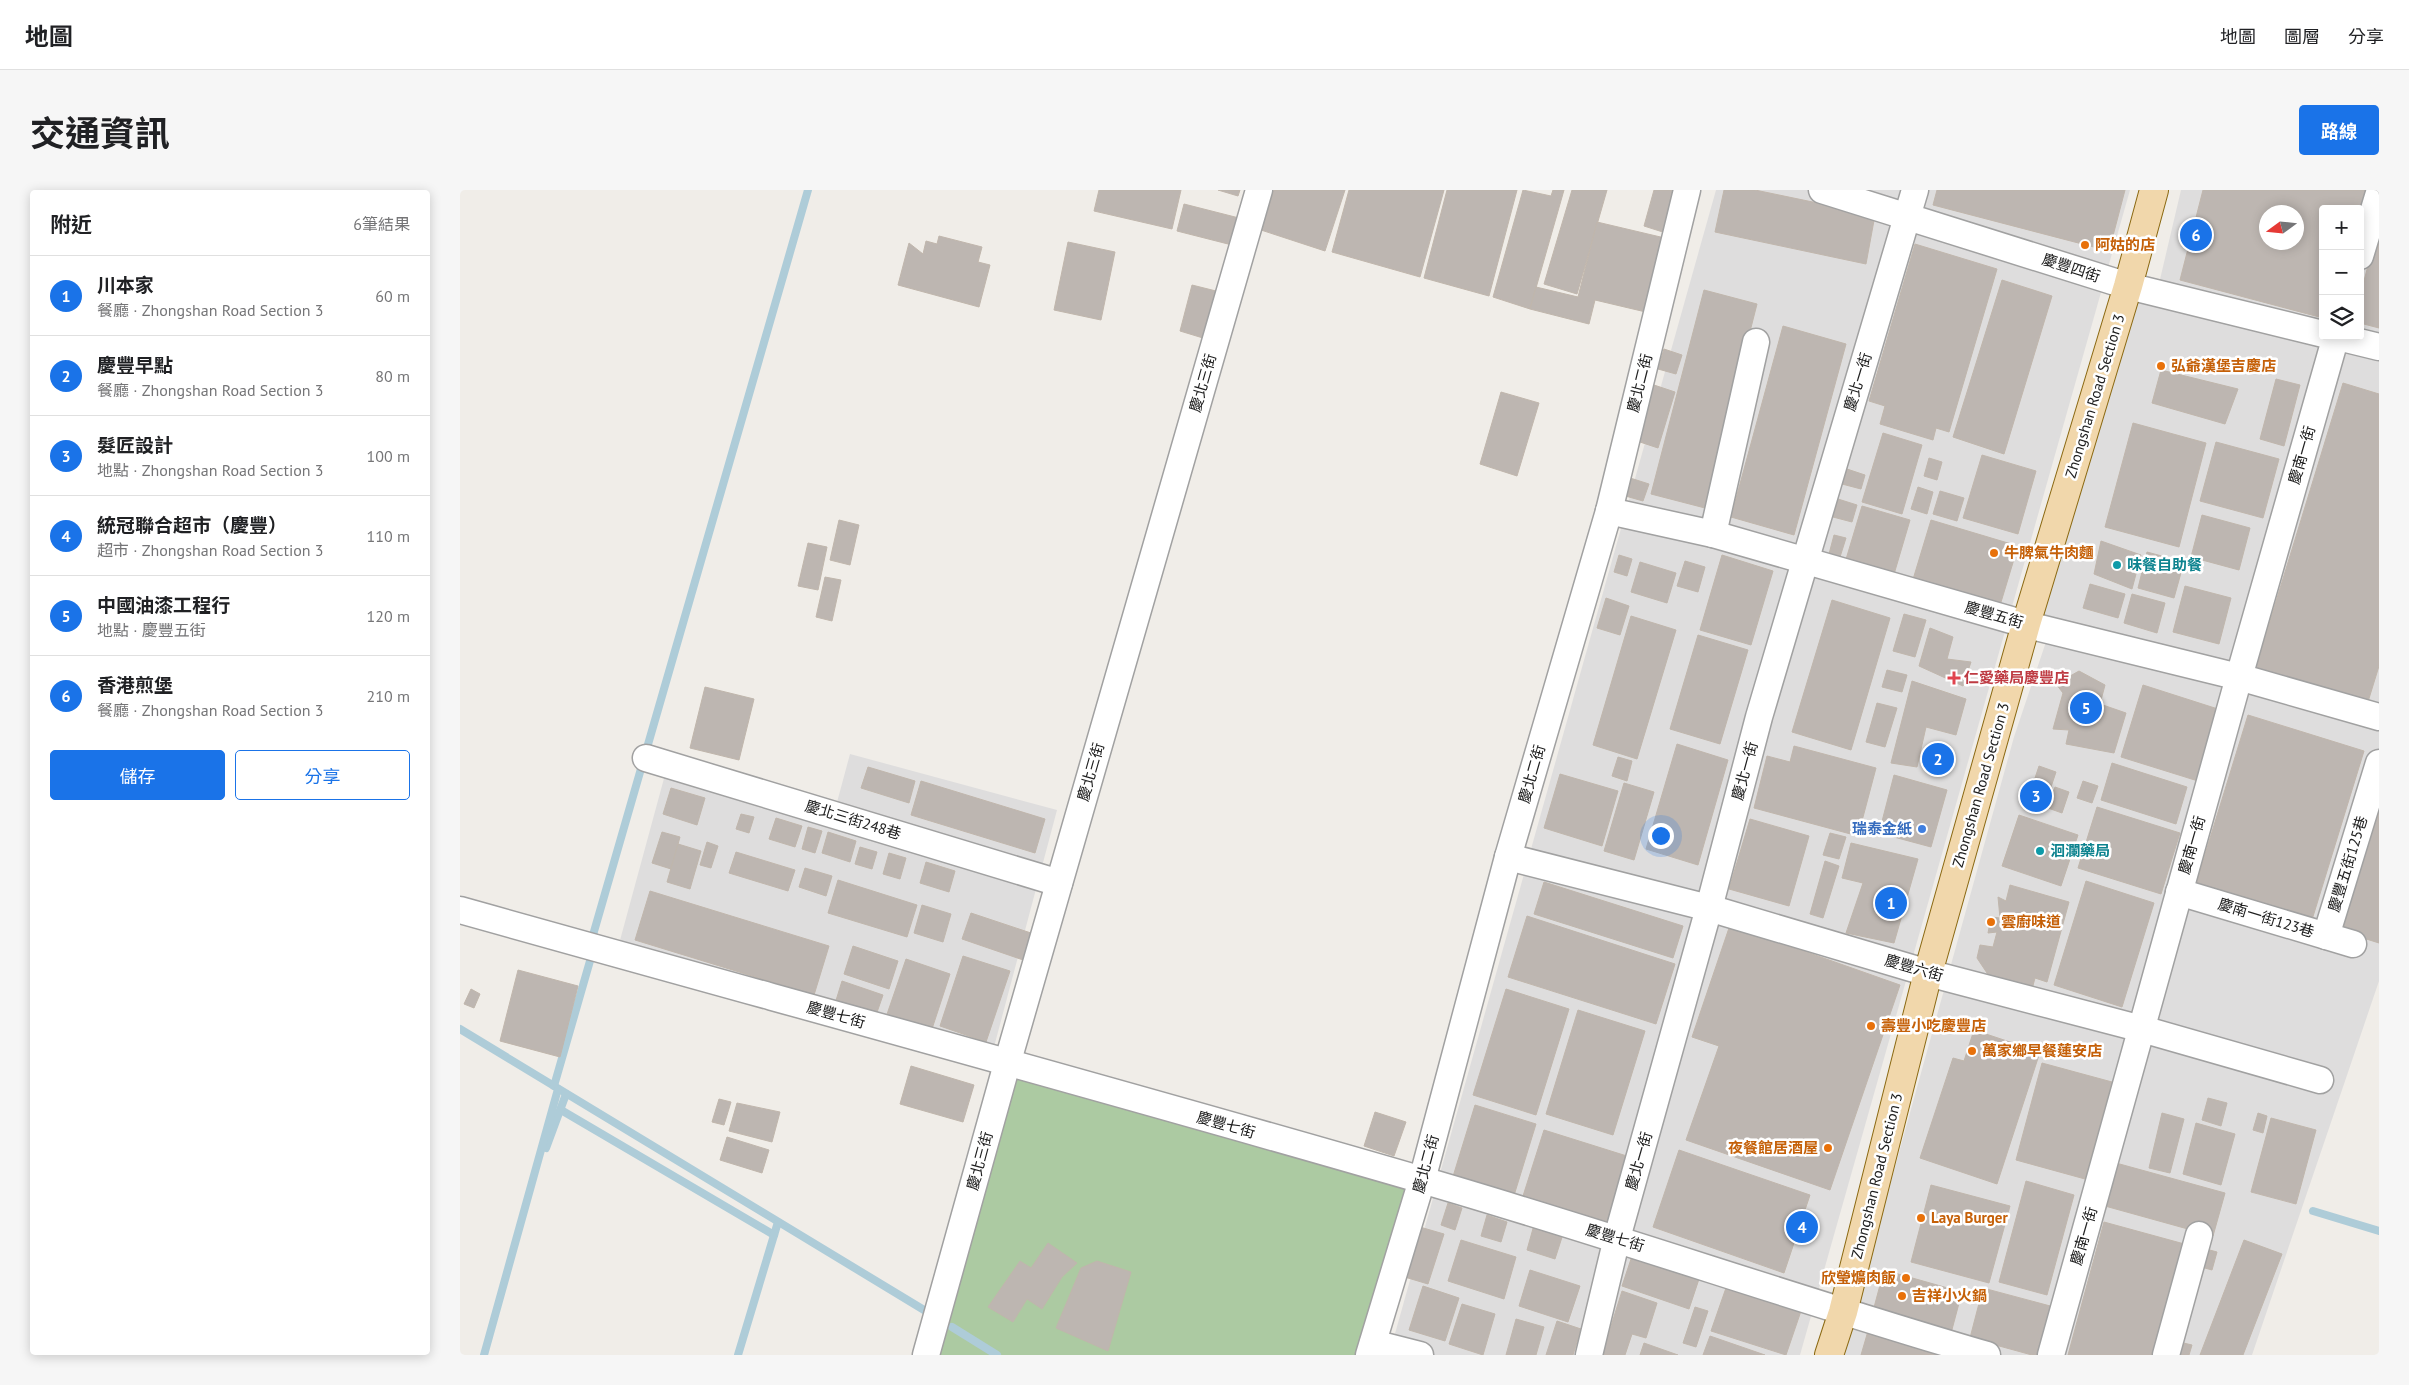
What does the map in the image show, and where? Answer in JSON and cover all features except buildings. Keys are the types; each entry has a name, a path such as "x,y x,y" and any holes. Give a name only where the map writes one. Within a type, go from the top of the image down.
{"main road":[{"name":"Zhongshan Road Section 3","path":"1829,1355 1843,1312 1928,973 2026,624 2128,286 2154,190"}],"street":[{"name":"慶北三街","path":"926,1355 1007,1063 1259,190"},
{"name":"慶北二街","path":"1371,1349 1422,1180 1508,857 1609,511 1687,190"},
{"name":"慶豐四街","path":"1822,190 1908,215 2128,286 2319,333"},
{"name":"慶北一街","path":"1588,1355 1617,1238 1709,908 1759,717 1914,190"},
{"path":"2362,250 2379,193"},
{"name":"慶南一街","path":"2051,1355 2334,340"},
{"path":"2351,340 2379,347"},
{"path":"1714,534 1756,342"},
{"name":"慶豐五街","path":"1609,511 1714,534 2026,624 2239,677 2379,717"},
{"name":"慶北三街248巷","path":"646,758 1059,883"},
{"name":"慶豐五街125巷","path":"2326,936 2379,763"},
{"name":"慶豐六街","path":"1508,857 1709,908 1928,973 2142,1029 2320,1080"},
{"name":"慶南一街123巷","path":"2179,892 2353,944"},
{"name":"慶豐七街","path":"460,910 1422,1180 1617,1238 1843,1312 1987,1355"},
{"path":"2166,1355 2199,1235"},
{"path":"1371,1349 1420,1355"}],"shaded area":[{"path":"1716,190 2130,190 1800,1355 1389,1355"},
{"path":"2181,190 2379,190 2379,981 2252,1355 1843,1355 2014,737 2054,618 2043,615 2135,300 2154,305"},
{"path":"850,754 1057,810 994,1047 619,944 669,760 836,806"}],"green space":[{"path":"1005,1071 1409,1185 1361,1355 936,1355"}],"waterway":[{"path":"554,1086 594,947 593,935 808,190"},
{"path":"460,1029 924,1310"},
{"path":"484,1355 558,1089"},
{"path":"546,1148 566,1094"},
{"path":"561,1110 774,1235"},
{"path":"2313,1211 2379,1231"},
{"path":"738,1355 778,1222"},
{"path":"952,1327 997,1355"}],"place":[{"name":"香港煎堡","path":"2196,235"},
{"name":"阿姑的店","path":"2085,245"},
{"name":"弘爺漢堡吉慶店","path":"2161,366"},
{"name":"牛脾氣牛肉麵","path":"1994,553"},
{"name":"味餐自助餐","path":"2117,565"},
{"name":"仁愛藥局慶豐店","path":"1954,678"},
{"name":"中國油漆工程行","path":"2086,708"},
{"name":"慶豐早點","path":"1938,759"},
{"name":"髮匠設計","path":"2036,796"},
{"name":"瑞泰金紙","path":"1922,829"},
{"name":"洄瀾藥局","path":"2040,851"},
{"name":"川本家","path":"1891,903"},
{"name":"雲廚味道","path":"1991,922"},
{"name":"壽豐小吃慶豐店","path":"1871,1026"},
{"name":"萬家鄉早餐蓮安店","path":"1972,1051"},
{"name":"夜餐館居酒屋","path":"1828,1148"},
{"name":"Laya Burger","path":"1921,1218"},
{"name":"統冠聯合超市（慶豐）","path":"1802,1227"},
{"name":"欣瑩爌肉飯","path":"1906,1278"},
{"name":"吉祥小火鍋","path":"1902,1296"}]}
